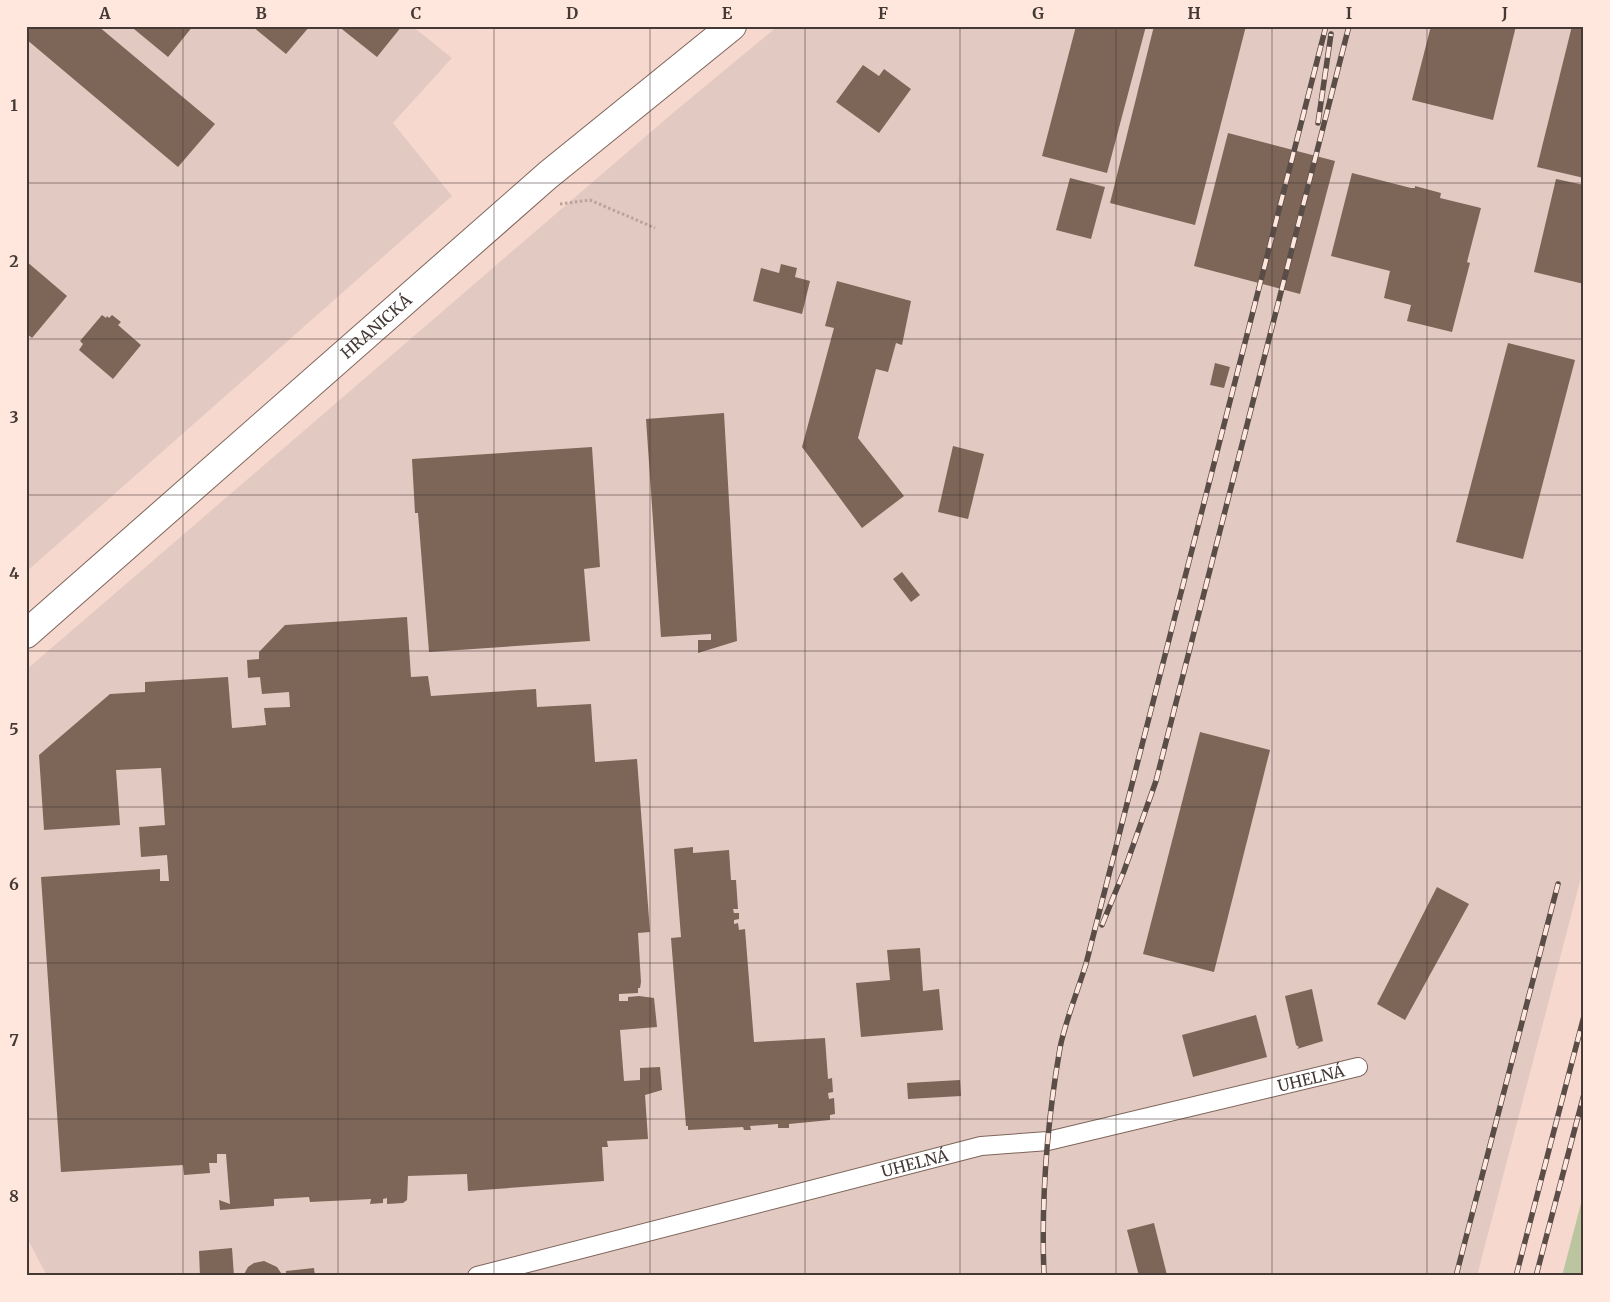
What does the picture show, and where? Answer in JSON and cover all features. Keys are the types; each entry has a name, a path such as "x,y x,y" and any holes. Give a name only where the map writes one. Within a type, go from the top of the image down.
{"street":[{"name":"HRANICKÁ","path":"26,634 548,175 732,26"}],"lane":[{"name":"UHELNÁ","path":"477,1276 981,1146 1048,1141 1358,1067"}],"shaded area":[{"path":"26,26 412,26 452,58 393,123 452,196 26,572"},
{"path":"778,26 1584,26 1584,866 1477,1276 47,1276 26,1236 26,670 674,112"}],"green space":[{"path":"1584,1192 1584,1276 1562,1276"}],"building":[{"path":"26,26 98,26 215,124 178,167 26,39"},
{"path":"137,26 193,26 168,57 134,29"},
{"path":"252,26 310,26 286,54"},
{"path":"338,26 402,26 377,57"},
{"path":"1076,26 1146,26 1107,173 1042,156"},
{"path":"1154,26 1246,26 1195,225 1110,203"},
{"path":"1431,26 1516,26 1493,120 1412,100"},
{"path":"1572,26 1584,26 1584,178 1537,167"},
{"path":"863,65 879,76 884,69 911,89 879,133 836,102"},
{"path":"1228,133 1335,161 1300,294 1194,266"},
{"path":"1352,173 1411,188 1415,188 1415,186 1441,193 1440,198 1481,208 1467,262 1470,263 1452,332 1407,321 1411,305 1384,298 1390,271 1331,256"},
{"path":"1070,178 1105,187 1091,239 1056,230"},
{"path":"1556,179 1584,185 1584,284 1534,272"},
{"path":"26,261 67,296 32,338 26,333"},
{"path":"781,264 797,268 795,277 810,281 802,314 753,301 761,268 779,273"},
{"path":"837,281 911,301 902,345 896,343 888,372 876,369 858,438 904,496 862,528 802,447 834,328 825,326"},
{"path":"102,315 109,318 112,315 121,322 118,325 141,345 113,379 79,350 83,344 80,341"},
{"path":"1508,343 1575,360 1523,559 1456,542"},
{"path":"1215,363 1230,367 1224,388 1210,385"},
{"path":"724,413 737,641 698,653 698,640 711,640 711,634 661,637 646,419"},
{"path":"953,446 984,454 968,519 938,512"},
{"path":"592,447 600,567 584,569 590,641 429,652 418,513 415,513 412,459"},
{"path":"902,572 920,595 911,602 893,579"},
{"path":"407,617 411,677 428,676 431,696 536,689 537,707 591,704 595,762 637,759 650,932 638,933 641,982 638,993 619,994 619,1001 628,1001 628,997 639,996 654,998 657,1027 620,1030 624,1081 640,1080 640,1068 660,1067 662,1090 645,1095 648,1139 607,1141 608,1147 602,1147 604,1181 468,1191 467,1174 408,1176 407,1200 403,1203 387,1204 387,1198 383,1199 383,1203 370,1204 371,1199 310,1202 309,1197 274,1199 274,1206 220,1210 219,1200 230,1204 226,1154 217,1154 217,1163 209,1163 210,1173 184,1175 183,1165 61,1172 41,877 160,869 160,881 169,881 167,855 141,857 139,827 165,825 161,768 116,770 120,825 44,830 39,755 110,694 145,692 145,682 228,677 232,728 266,725 264,708 290,707 289,692 262,694 260,677 248,678 247,660 259,659 259,652 285,625"},
{"path":"1200,732 1270,750 1214,972 1143,954"},
{"path":"693,847 693,853 729,850 731,880 736,880 738,909 733,909 734,913 739,913 739,919 734,920 734,924 738,923 739,930 745,929 754,1042 825,1038 828,1079 832,1078 833,1092 828,1093 829,1099 834,1098 835,1114 830,1115 830,1120 789,1124 789,1128 778,1128 778,1124 750,1126 751,1130 744,1130 743,1127 688,1130 688,1126 686,1126 671,938 681,937 674,849"},
{"path":"1437,887 1469,904 1405,1020 1377,1004"},
{"path":"920,948 923,991 939,989 943,1030 861,1037 856,983 890,980 887,950"},
{"path":"1312,989 1323,1041 1297,1049 1299,1047 1296,1045 1285,996"},
{"path":"1256,1015 1267,1057 1193,1077 1182,1035"},
{"path":"960,1080 961,1096 908,1099 907,1083"},
{"path":"1154,1223 1167,1275 1139,1276 1127,1230"},
{"path":"232,1248 234,1276 200,1276 199,1251"},
{"path":"264,1261 277,1267 283,1276 243,1276 248,1267 254,1263"},
{"path":"314,1268 315,1276 286,1276 286,1271"}],"railway":[{"path":"1044,1276 1043,1219 1046,1162 1055,1076 1062,1038 1086,964 1326,26"},
{"path":"1102,925 1124,871 1156,781 1349,26"},
{"path":"1318,123 1331,34"},
{"path":"1456,1276 1558,884"},
{"path":"1516,1276 1584,1016"},
{"path":"1536,1276 1584,1094"}]}
